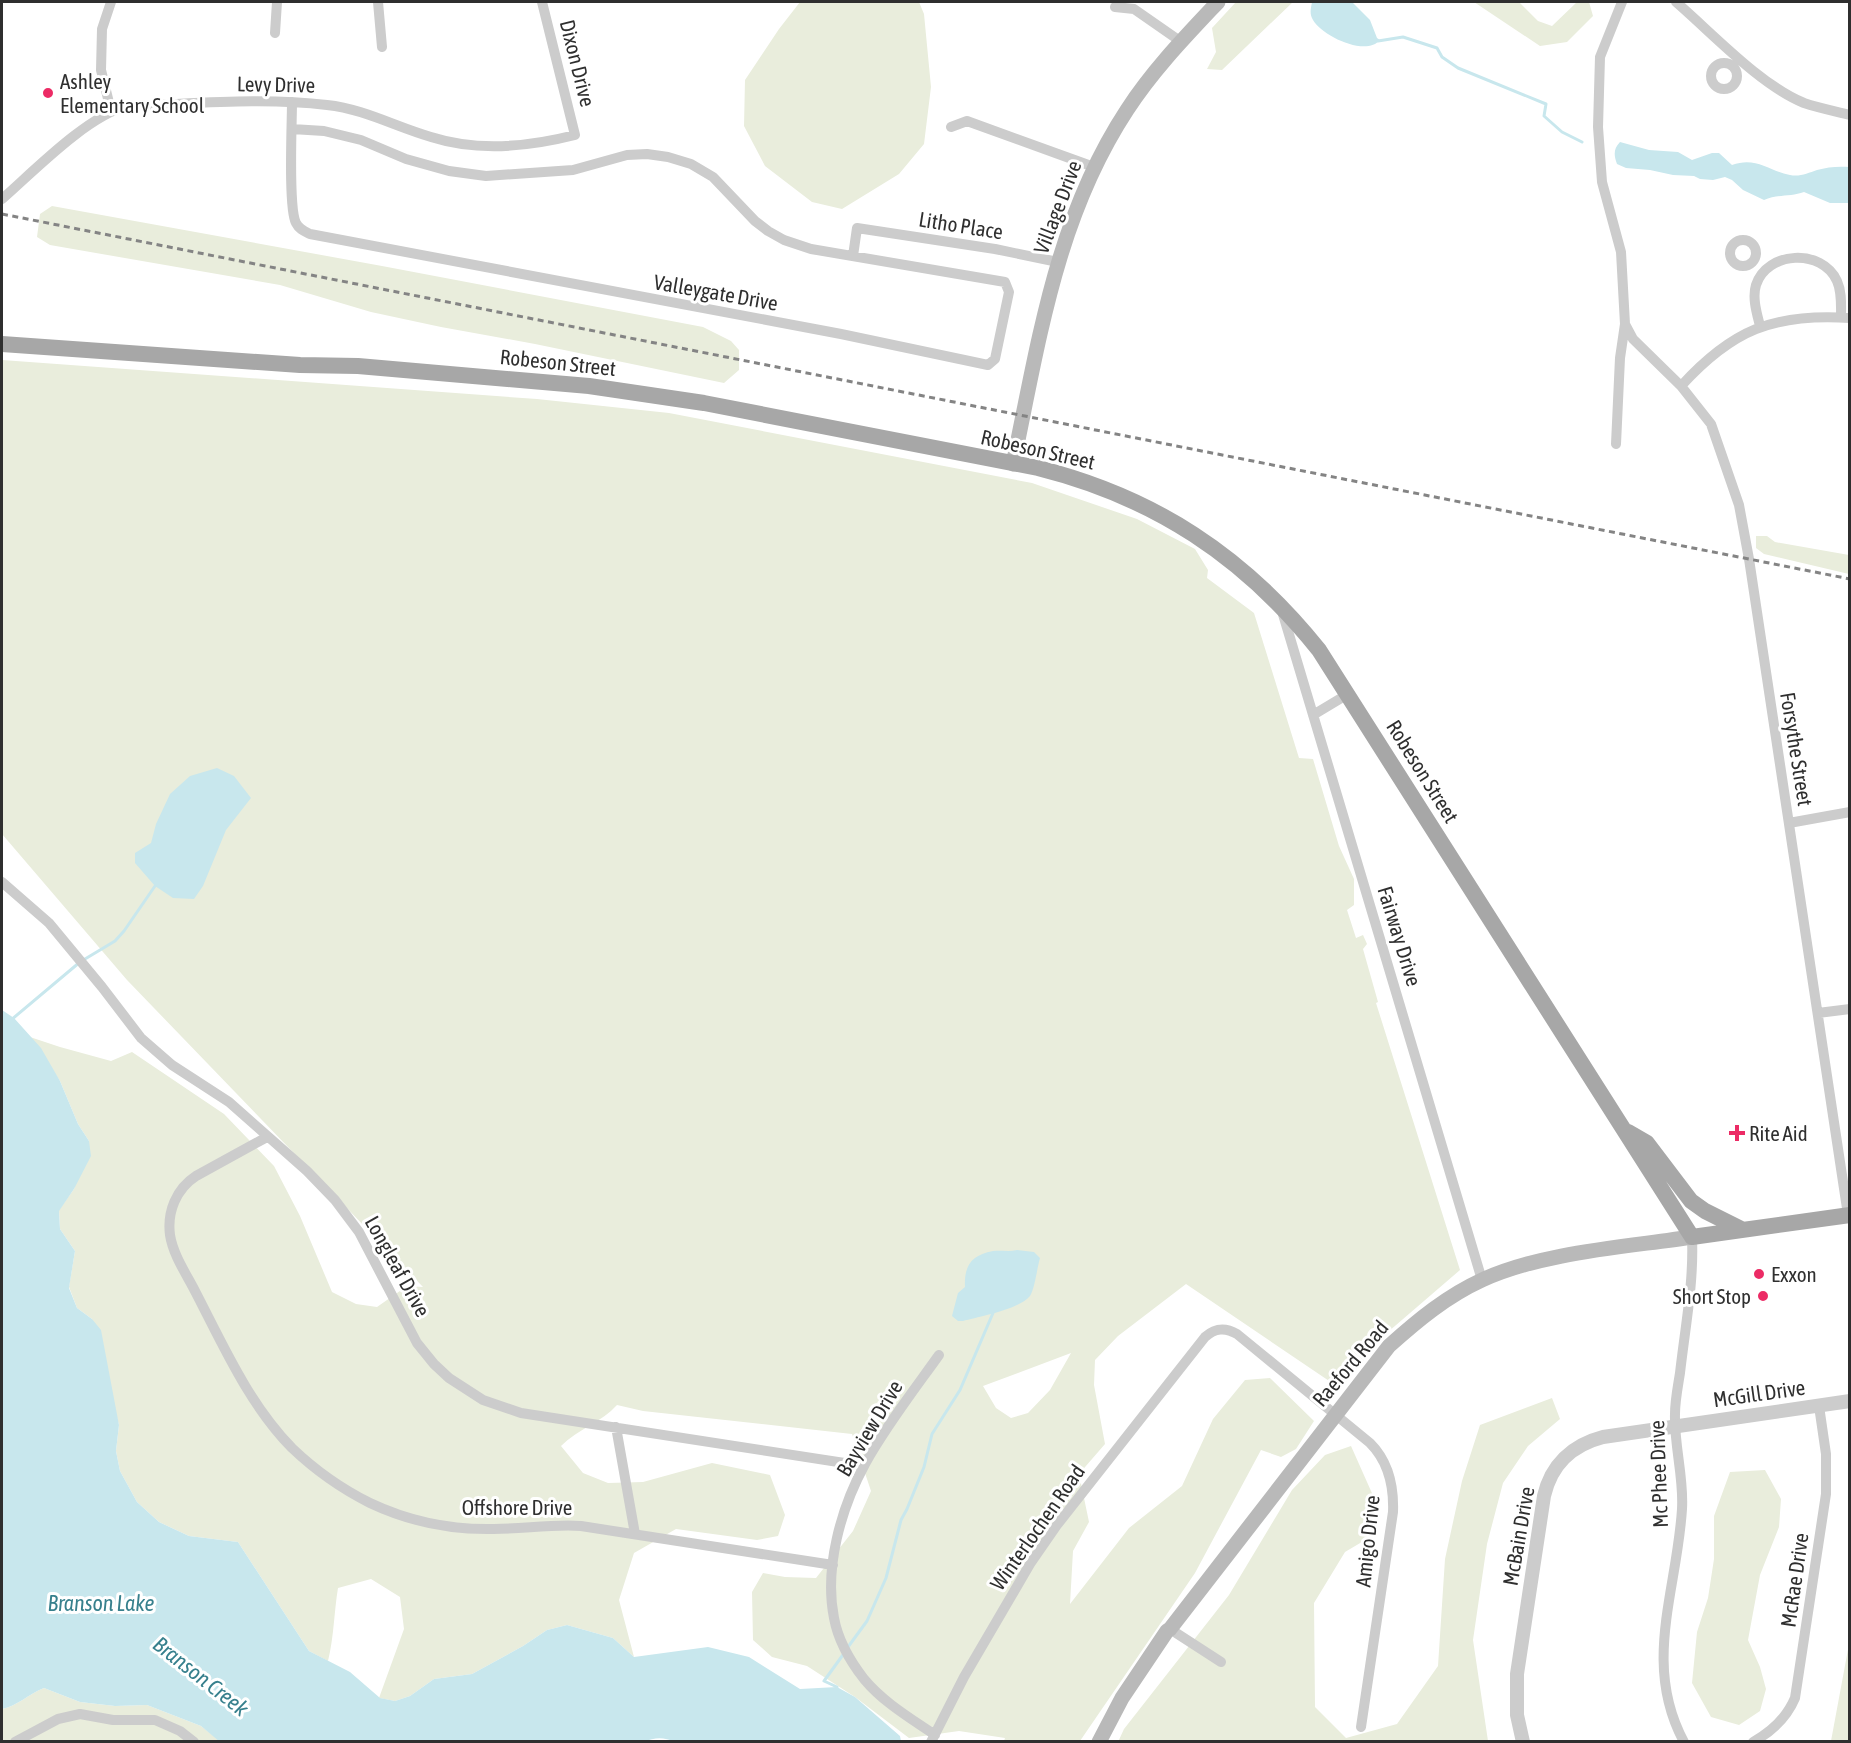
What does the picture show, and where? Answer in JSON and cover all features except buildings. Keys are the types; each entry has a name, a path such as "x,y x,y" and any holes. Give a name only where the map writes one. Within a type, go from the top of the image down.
{"main road":[{"name":"Village Drive","path":"1012,464 1046,302 1078,202 1094,167 1128,108 1148,79 1180,41 1218,2"},
{"name":"Robeson Street","path":"2,344 358,366 589,386 704,403 1070,477 1099,486 1164,515 1221,552 1247,573 1280,604 1319,650 1692,1237"},
{"path":"1624,1130 1647,1143 1691,1201 1705,1211 1743,1230"},
{"name":"Raeford Road","path":"1099,1742 1148,1658 1167,1631 1389,1346 1436,1307 1482,1280 1525,1264 1551,1258 1849,1215"}],"street":[{"path":"111,2 102,29 101,70 111,111"},
{"path":"275,33 277,2"},
{"path":"378,2 382,47"},
{"name":"Dixon Drive","path":"542,2 575,135"},
{"path":"1616,444 1620,358 1625,324 1621,252 1602,182 1598,127 1600,57 1622,2"},
{"path":"1676,2 1736,62 1803,102 1850,115"},
{"path":"1115,7 1134,9 1180,41"},
{"name":"Levy Drive","path":"2,199 86,127 111,111 127,106 292,102 330,105 368,114 429,137 453,143 509,147 547,142 575,135"},
{"name":"Valleygate Drive","path":"292,102 292,129 293,213 301,229 310,234 841,334 988,365 995,359 1009,292 1005,282 811,249 784,240 754,221 713,177 691,164 647,154 627,155 573,170 486,176 449,171 406,159 361,140 324,131 292,129"},
{"path":"951,127 967,121 1094,167"},
{"path":"2,184 16,187"},
{"name":"Litho Place","path":"853,256 857,228 1058,261"},
{"path":"1681,386 1718,349 1760,326 1783,321 1845,318 1837,281 1828,268 1814,260 1795,257 1780,260 1764,272 1755,287 1755,303 1760,326"},
{"path":"1752,262 1764,272"},
{"name":"Forsythe Street","path":"1625,324 1633,339 1681,386 1711,424 1739,505 1849,1215"},
{"name":"Fairway Drive","path":"1280,604 1482,1280"},
{"path":"1313,715 1348,694"},
{"path":"1789,823 1850,812"},
{"name":"Longleaf Drive","path":"2,882 49,923 141,1038 171,1065 229,1102 306,1171 348,1215 417,1343 434,1364 465,1390 501,1407 521,1413 864,1466"},
{"path":"1818,1013 1850,1009"},
{"name":"Offshore Drive","path":"267,1137 185,1184 172,1207 170,1234 176,1253 243,1383 258,1406 292,1448 312,1466 345,1489 388,1510 426,1522 483,1529 581,1526 833,1565"},
{"name":"Mc Phee Drive","path":"1684,1742 1667,1697 1662,1657 1682,1507 1682,1480 1675,1413 1693,1267 1692,1237"},
{"name":"Amigo Drive","path":"1173,1377 1205,1337 1211,1332 1224,1329 1237,1334 1370,1443 1379,1454 1388,1472 1394,1498 1361,1727"},
{"name":"Bayview Drive","path":"933,1738 887,1702 863,1678 852,1662 837,1631 831,1598 833,1565 844,1516 864,1466 878,1441 939,1354"},
{"name":"Winterlochen Road","path":"933,1738 963,1677 1030,1563 1173,1377"},
{"name":"McGill Drive","path":"1675,1426 1850,1401"},
{"name":"McRae Drive","path":"1753,1742 1781,1720 1795,1698 1826,1487 1826,1454 1819,1406"},
{"name":"McBain Drive","path":"1523,1742 1518,1715 1517,1674 1544,1496 1550,1476 1567,1455 1590,1441 1675,1426"},
{"path":"616,1427 635,1534"},
{"path":"1170,1629 1221,1662"},
{"path":"15,1742 58,1719 80,1714 113,1720 155,1720 180,1731 194,1742"}],"green space":[{"path":"800,2 919,2 924,14 931,87 924,144 899,174 842,209 812,202 765,166 744,126 745,80"},
{"path":"1236,2 1293,2 1222,70 1207,69 1216,52 1212,28"},
{"path":"1474,2 1519,2 1538,21 1552,26 1577,2 1589,2 1593,16 1567,42 1540,46"},
{"path":"52,206 703,327 731,341 739,350 739,370 724,383 371,312 280,285 50,245 37,237 40,214"},
{"path":"2,360 537,399 669,413 1032,483 1137,519 1195,549 1208,570 1207,578 1254,613 1299,758 1313,759 1339,846 1354,879 1354,905 1347,910 1356,938 1363,935 1367,944 1363,949 1378,1002 1376,1003 1460,1270 1381,1338 1341,1389 1186,1284 1118,1336 1095,1360 1094,1385 1105,1444 1079,1474 1089,1522 1073,1551 1070,1604 1129,1528 1182,1486 1213,1419 1245,1380 1270,1378 1314,1421 1296,1449 1281,1457 1261,1450 1195,1573 1080,1741 1004,1741 1005,1738 959,1731 909,1738 855,1697 807,1666 772,1657 753,1640 752,1592 763,1573 785,1577 816,1578 853,1531 871,1491 852,1434 643,1411 617,1405 561,1446 583,1473 608,1483 643,1482 712,1463 770,1475 785,1515 778,1536 757,1540 676,1529 634,1553 619,1600 634,1657 613,1638 567,1625 547,1630 472,1674 434,1679 410,1696 395,1701 379,1698 404,1629 400,1597 371,1579 338,1588 328,1661 309,1651 238,1542 189,1536 159,1522 137,1502 120,1471 116,1451 119,1425 92,1319 77,1308 69,1287 75,1251 60,1229 59,1210 74,1189 89,1141 78,1124 60,1081 30,1037 111,1061 132,1052 224,1114 274,1166 300,1216 332,1292 356,1304 377,1307 407,1286 423,1287 127,980 2,834","holes":["1071,1353 1050,1390 1028,1413 1011,1418 996,1408 983,1386"]},
{"path":"1756,536 1767,536 1775,542 1849,555 1849,574 1764,554 1756,548"},
{"path":"1552,1398 1560,1419 1528,1446 1503,1483 1487,1544 1473,1640 1488,1741 1118,1742 1124,1729 1229,1595 1292,1490 1325,1455 1351,1446 1375,1500 1372,1536 1345,1552 1314,1603 1315,1707 1346,1738 1397,1724 1438,1666 1445,1559 1462,1481 1480,1425"},
{"path":"1765,1470 1781,1499 1779,1527 1760,1575 1748,1640 1760,1667 1766,1689 1760,1711 1739,1725 1711,1717 1692,1683 1697,1632 1708,1598 1714,1559 1714,1516 1730,1472"},
{"path":"1849,1644 1849,1741 1831,1741"},
{"path":"44,1688 80,1702 115,1706 147,1705 201,1726 220,1741 2,1742 2,1709"}],"water":[{"path":"1312,2 1352,2 1370,20 1380,40 1373,45 1365,46 1334,38 1313,20"},
{"path":"1620,142 1649,150 1678,152 1692,160 1719,153 1732,165 1755,163 1794,175 1829,167 1849,167 1849,203 1830,203 1804,192 1764,200 1743,190 1725,177 1713,180 1700,179 1694,176 1626,168 1617,164 1615,158 1615,150"},
{"path":"217,768 234,776 251,798 226,830 203,886 194,899 173,898 155,886 135,863 135,853 151,843 156,824 170,794 190,776"},
{"name":"Branson Lake","path":"2,1010 14,1018 41,1048 60,1081 78,1124 89,1141 91,1156 74,1189 59,1211 60,1229 75,1251 69,1288 77,1308 92,1319 101,1330 119,1425 116,1451 120,1471 137,1502 159,1522 189,1536 238,1542 309,1651 350,1672 380,1698 395,1701 410,1696 434,1679 472,1674 547,1630 567,1625 613,1638 634,1657 708,1647 749,1657 800,1689 837,1687 855,1697 900,1736 901,1741 675,1742 660,1738 644,1742 220,1742 201,1726 147,1705 115,1706 80,1702 44,1688 2,1709"},
{"path":"1017,1250 1034,1252 1040,1258 1030,1296 1018,1305 989,1315 963,1321 958,1321 952,1316 958,1293 965,1287 966,1273 970,1263 985,1253"}],"waterway":[{"path":"1378,41 1403,37 1437,48 1442,57 1458,68 1546,104 1544,116 1562,132 1582,142"},
{"path":"11,1020 80,962 115,941 155,886"},
{"path":"848,1647 867,1621 886,1578 901,1520 924,1467 932,1434 960,1390 993,1313"},
{"path":"837,1687 824,1681 845,1652"}],"railway":[{"path":"2,214 1850,579"}],"place":[{"name":"Ashley Elementary School","path":"48,93"},
{"name":"Rite Aid","path":"1737,1133"},
{"name":"Exxon","path":"1759,1274"},
{"name":"Short Stop","path":"1763,1296"}],"water label":[{"name":"Branson Creek","path":"201,1676"}]}
